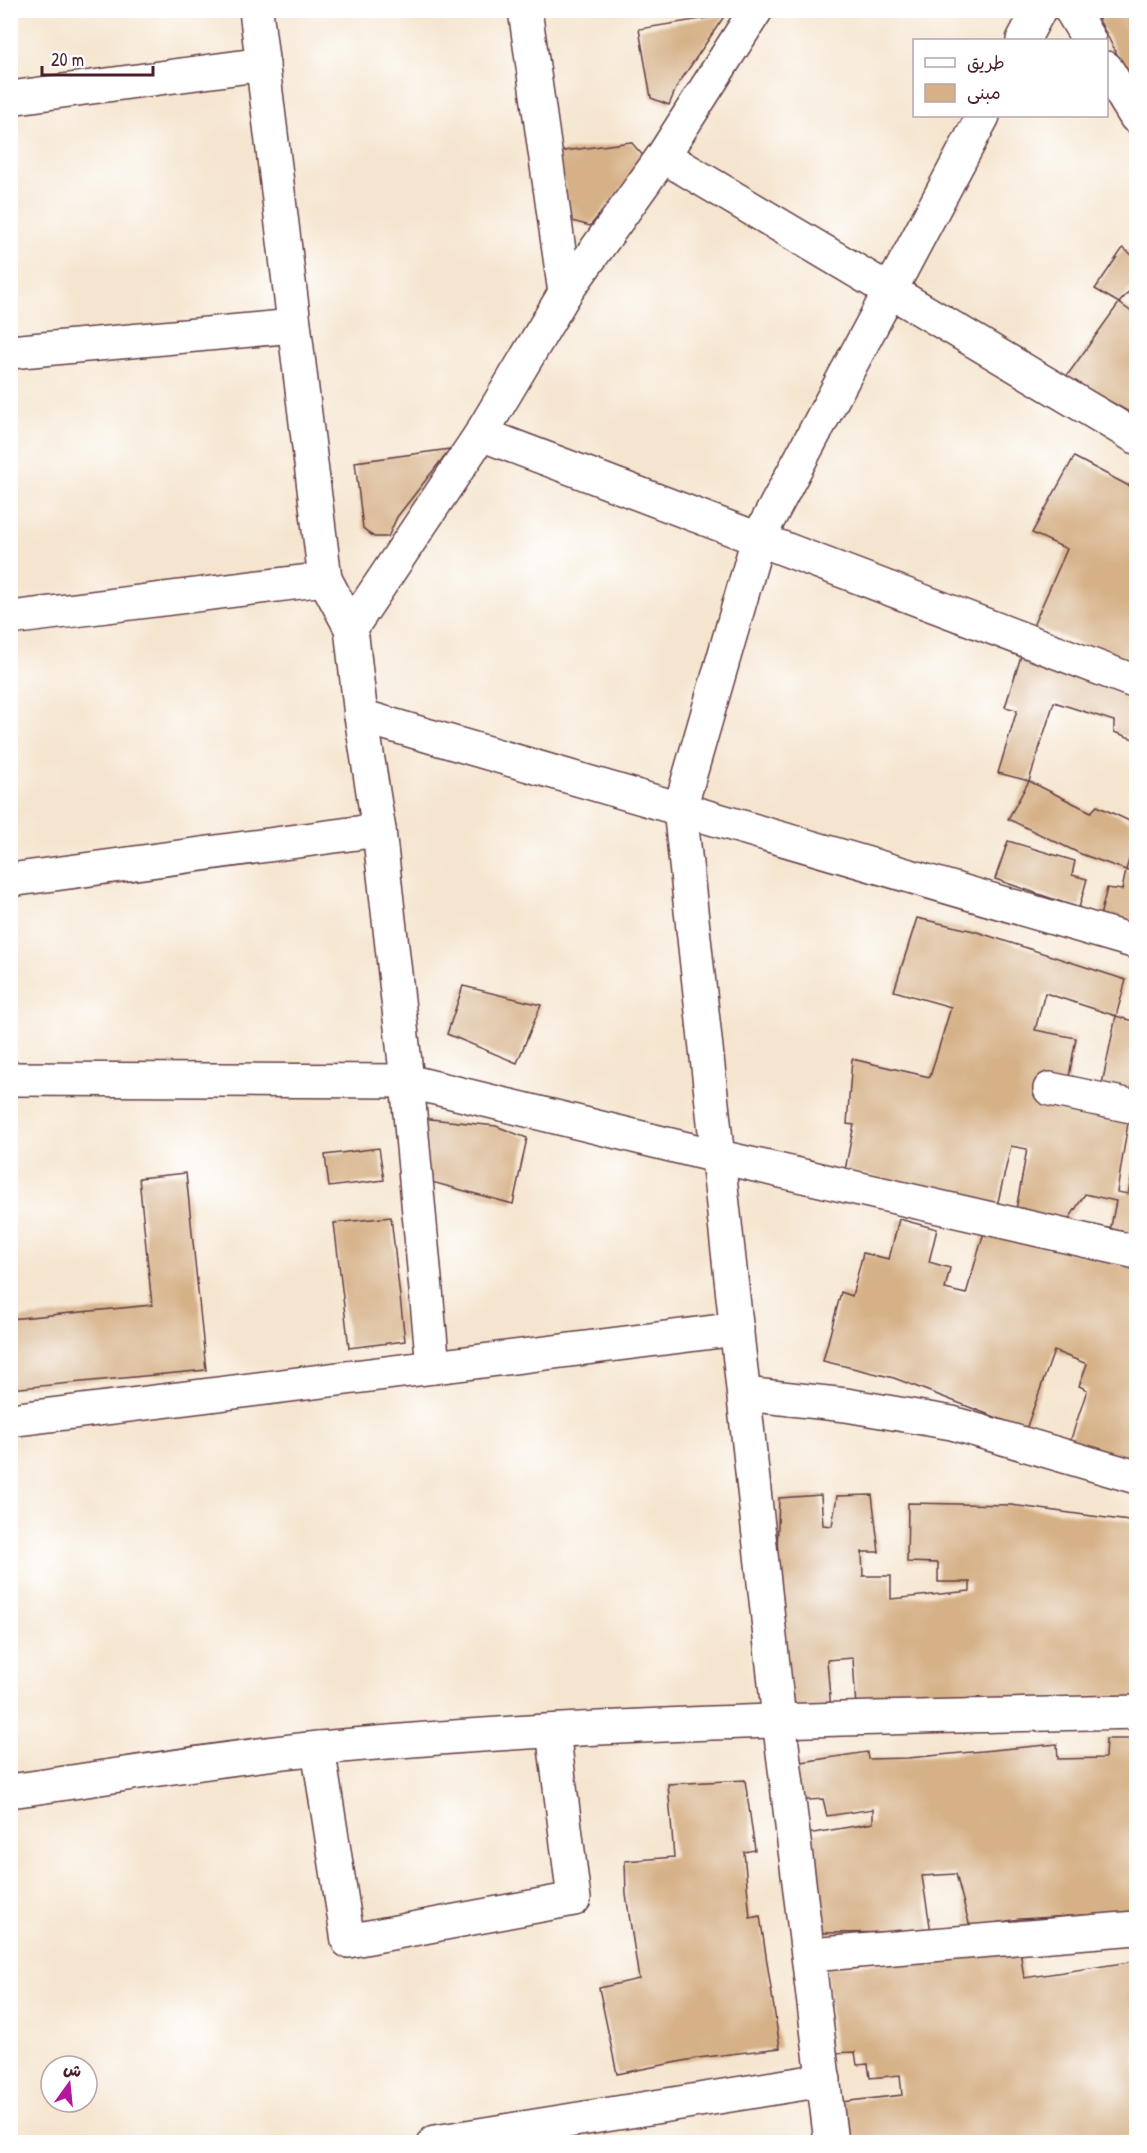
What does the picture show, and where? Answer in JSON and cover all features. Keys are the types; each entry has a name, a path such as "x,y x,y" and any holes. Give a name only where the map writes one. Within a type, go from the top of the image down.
{"street":[{"path":"256,10 325,579 351,628 361,717 379,830 407,1081 433,1367"},
{"path":"525,10 565,293"},
{"path":"351,628 482,434 565,293 663,156 756,10"},
{"path":"1024,39 1040,10"},
{"path":"1071,10 1088,39"},
{"path":"10,98 263,64"},
{"path":"1108,70 1137,117"},
{"path":"831,2142 810,1955 779,1720 720,1157 680,809 758,539 982,117"},
{"path":"663,156 1137,437"},
{"path":"10,352 294,326"},
{"path":"482,434 1137,682"},
{"path":"10,618 325,579"},
{"path":"361,717 1137,942"},
{"path":"10,880 379,830"},
{"path":"10,1079 407,1081 720,1157 1137,1252"},
{"path":"1050,1089 1137,1107"},
{"path":"10,1420 737,1329"},
{"path":"744,1394 846,1405 952,1424 1137,1477"},
{"path":"10,1791 318,1748 553,1731 779,1720 1137,1712"},
{"path":"318,1748 348,1941 574,1899 553,1731"},
{"path":"810,1955 1137,1928"},
{"path":"435,2142 824,2080"}],"building":[{"path":"1124,10 1136,10 1136,91 1097,16"},
{"path":"725,15 677,86 669,105 651,98 639,29"},
{"path":"631,142 646,159 590,226 572,221 557,152"},
{"path":"1123,248 1136,258 1136,291 1132,288 1119,303 1095,289"},
{"path":"1119,303 1136,315 1136,416 1066,377"},
{"path":"450,449 397,517 388,537 374,537 363,528 355,462"},
{"path":"1074,457 1129,486 1136,474 1136,665 1033,626 1067,549 1032,533"},
{"path":"1022,653 1136,696 1136,740 1114,732 1114,721 1054,702 1029,781 998,773 1017,710 1005,707"},
{"path":"1029,781 1091,812 1097,806 1136,824 1136,836 1126,870 1081,854 1008,819"},
{"path":"1008,841 1075,861 1072,875 1087,879 1079,908 995,879"},
{"path":"1126,870 1136,874 1136,927 1100,916 1107,888 1122,890"},
{"path":"917,918 974,931 1126,980 1116,1016 1045,993 1035,1030 1076,1038 1068,1082 1129,1117 1117,1192 1128,1194 1136,1156 1136,1234 1110,1231 1116,1201 1085,1194 1067,1222 1016,1210 1027,1149 1011,1146 997,1206 845,1170 854,1125 847,1124 852,1059 930,1077 951,1007 894,991"},
{"path":"463,986 541,1005 517,1063 447,1034"},
{"path":"1116,1016 1136,1022 1136,1096 1101,1089"},
{"path":"421,1118 496,1126 527,1138 513,1204 428,1181"},
{"path":"379,1148 384,1180 329,1187 325,1155"},
{"path":"186,1173 206,1370 10,1389 10,1319 152,1305 139,1178"},
{"path":"391,1217 405,1341 349,1348 334,1223"},
{"path":"899,1219 937,1229 929,1262 950,1268 945,1289 966,1294 984,1232 1136,1268 1136,1474 1070,1442 1087,1390 1079,1386 1087,1364 1054,1351 1026,1429 894,1378 823,1361 841,1292 852,1296 863,1253 889,1259"},
{"path":"821,1495 823,1525 832,1526 837,1496 872,1495 879,1552 862,1552 863,1576 891,1576 891,1599 970,1591 970,1582 938,1582 938,1563 907,1562 908,1503 1011,1505 1136,1522 1136,1699 984,1713 980,1697 964,1699 963,1718 857,1724 853,1658 827,1660 832,1723 793,1725 777,1551 779,1498"},
{"path":"1106,1739 1136,1739 1136,1912 1019,1919 970,1927 956,1874 922,1876 931,1932 821,1933 801,1835 873,1823 873,1809 827,1816 823,1799 794,1801 789,1764 867,1752 868,1759 908,1758 1057,1744 1058,1759 1105,1758"},
{"path":"745,1780 755,1850 744,1852 750,1918 760,1916 780,2048 698,2058 617,2074 599,1988 639,1979 626,1895 625,1861 674,1857 668,1784"},
{"path":"1020,1950 1024,1978 1136,1961 1136,2142 846,2142 841,2102 902,2095 900,2075 870,2078 868,2064 857,2065 855,2052 835,2053 826,1968"}]}
